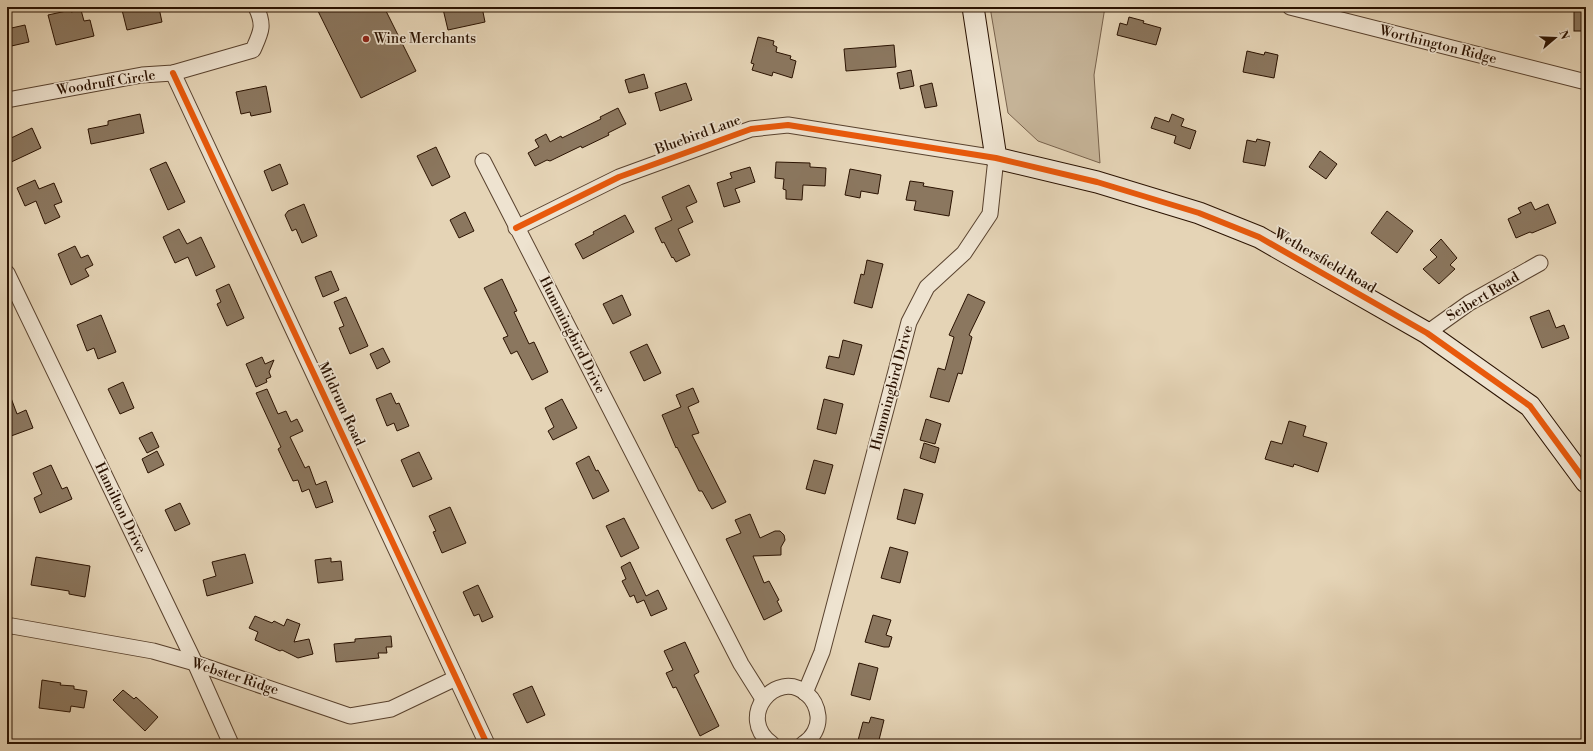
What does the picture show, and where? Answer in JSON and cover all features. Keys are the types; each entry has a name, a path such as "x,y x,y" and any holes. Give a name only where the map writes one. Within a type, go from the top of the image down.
{"street":[{"name":"Woodruff Circle","path":"7,100 142,75 173,73 253,50 262,31 259,14 256,7"},
{"name":"Hummingbird Drive","path":"805,693 822,652 908,322 927,287 964,253 990,214 996,158 973,7"},
{"name":"Worthington Ridge","path":"1290,7 1586,82"},
{"name":"Mildrum Road","path":"173,73 487,744"},
{"name":"Bluebird Lane","path":"516,228 619,177 751,129 788,125 996,158"},
{"name":"Wethersfield Road","path":"996,158 1097,182 1199,213 1252,234 1427,333 1530,406 1586,482"},
{"name":"Hummingbird Drive","path":"483,161 516,228 741,664 763,699"},
{"name":"Seibert Road","path":"1427,333 1469,303 1540,263"},
{"name":"Hamilton Drive","path":"7,273 195,663 231,744"},
{"name":"Webster Ridge","path":"7,627 12,626 153,651 195,663 350,716 391,708 456,678"},
{"path":"772,744 764,737 758,723 758,708 763,699 772,691 784,687 794,688 805,693 815,704 818,718 816,728 813,735 803,744"}],"shaded area":[{"path":"990,7 1105,7 1094,75 1100,163 1038,141 1008,113"}],"building":[{"path":"137,7 152,7 152,10 159,8 162,22 127,30 122,10"},
{"name":"Wine Merchants","path":"316,7 384,7 416,71 361,98"},
{"path":"455,7 482,7 485,22 448,30 443,9"},
{"path":"1574,7 1586,7 1586,31 1574,31"},
{"path":"71,10 71,12 81,10 84,21 90,20 94,36 56,45 48,15"},
{"path":"1129,17 1161,28 1156,45 1117,35 1120,23 1127,25"},
{"path":"25,25 29,42 7,47 7,29"},
{"path":"758,37 774,41 773,45 777,47 776,52 791,56 790,59 796,61 792,78 773,72 772,76 752,70 754,64 751,63"},
{"path":"894,45 896,67 846,71 844,49"},
{"path":"1247,51 1264,55 1265,52 1278,55 1274,78 1243,72"},
{"path":"911,70 914,86 900,89 897,73"},
{"path":"644,74 648,88 629,93 625,80"},
{"path":"686,83 692,100 660,111 655,93"},
{"path":"932,83 937,106 925,108 920,86"},
{"path":"266,86 271,112 251,116 250,112 241,114 236,92"},
{"path":"618,108 626,124 608,133 609,135 582,148 581,146 550,161 547,160 535,166 528,153 539,147 535,140 546,134 550,142 561,136 562,138 601,119 600,117"},
{"path":"140,114 144,133 91,144 88,129 108,125 108,121"},
{"path":"1172,114 1184,119 1181,126 1196,131 1190,149 1174,143 1176,136 1151,128 1155,117 1169,122"},
{"path":"32,128 41,148 7,164 7,140"},
{"path":"1257,139 1270,142 1265,166 1243,162 1247,140 1256,142"},
{"path":"436,147 450,177 432,186 417,156"},
{"path":"1320,151 1337,164 1326,179 1309,167"},
{"path":"166,162 185,202 168,210 150,169"},
{"path":"776,162 810,163 810,167 826,168 825,186 803,185 802,200 786,199 786,190 783,189 784,179 775,178"},
{"path":"280,164 288,184 272,191 264,171"},
{"path":"750,167 755,182 735,189 740,202 724,207 717,183 732,178 730,173"},
{"path":"850,169 881,175 878,194 861,191 860,198 845,195"},
{"path":"35,180 39,189 54,183 62,202 54,205 60,217 45,224 36,201 25,206 17,188"},
{"path":"910,181 924,183 923,186 953,191 949,216 914,210 916,201 906,200"},
{"path":"689,185 697,202 686,207 693,222 678,229 690,255 676,262 673,257 672,258 664,242 662,243 655,228 672,220 662,197"},
{"path":"1531,202 1535,210 1548,204 1556,223 1516,238 1508,219 1521,213 1518,208"},
{"path":"304,204 317,236 302,243 296,229 292,231 285,215 288,211"},
{"path":"1387,211 1413,231 1397,253 1371,233"},
{"path":"465,212 474,231 459,238 450,220"},
{"path":"625,215 634,232 583,259 575,244 594,234 593,232"},
{"path":"179,229 187,244 201,237 215,267 196,276 188,257 175,263 163,237"},
{"path":"1441,239 1457,258 1450,265 1455,269 1439,284 1423,269 1437,257 1430,250"},
{"path":"75,246 81,258 88,255 93,265 85,269 89,276 71,285 58,254"},
{"path":"867,260 883,264 872,308 854,303 861,274 864,275"},
{"path":"331,271 339,290 323,297 315,277"},
{"path":"502,279 517,311 514,312 529,344 534,342 548,372 532,380 517,351 511,354 503,338 508,336 484,288"},
{"path":"229,284 244,318 227,326 217,304 221,302 216,290"},
{"path":"968,294 985,302 969,335 972,337 962,374 958,373 949,402 930,397 938,368 945,370 954,337 949,335"},
{"path":"622,295 631,315 613,324 603,304"},
{"path":"346,297 368,346 350,354 339,328 344,326 334,302"},
{"path":"1549,310 1556,328 1564,325 1569,338 1542,348 1530,317"},
{"path":"101,315 116,352 98,359 94,348 87,351 77,325"},
{"path":"843,340 862,345 854,375 826,368 829,356 839,358"},
{"path":"647,344 661,373 644,381 630,352"},
{"path":"383,348 390,362 377,369 370,354"},
{"path":"262,357 265,364 274,360 269,372 271,377 266,379 267,382 256,387 246,364"},
{"path":"123,382 134,408 120,414 108,389"},
{"path":"693,388 699,402 688,407 699,433 692,435 726,502 712,509 702,491 699,491 677,447 676,448 662,415 681,407 676,395"},
{"path":"267,389 278,414 286,411 291,422 297,419 303,431 290,437 305,468 309,466 316,485 326,481 333,502 316,508 309,489 302,492 298,480 293,481 278,449 281,447 256,393"},
{"path":"7,390 17,414 26,410 33,428 11,436 7,427"},
{"path":"391,393 396,404 399,403 409,426 397,431 394,423 387,426 376,399"},
{"path":"562,399 577,428 553,440 548,431 554,427 545,408"},
{"path":"824,399 843,404 836,434 817,429"},
{"path":"926,419 941,424 935,444 920,440"},
{"path":"1289,421 1306,426 1303,436 1327,443 1318,472 1294,464 1293,467 1265,459 1271,441 1282,444"},
{"path":"152,432 159,447 147,453 139,438"},
{"path":"924,443 939,448 935,463 920,458"},
{"path":"157,451 164,465 148,473 142,459"},
{"path":"419,452 432,479 413,487 401,460"},
{"path":"589,456 596,471 598,470 609,491 593,499 576,463"},
{"path":"814,460 833,465 825,494 806,489"},
{"path":"51,465 62,489 67,487 72,499 40,513 34,498 42,494 33,473"},
{"path":"904,489 923,494 915,524 897,519"},
{"path":"180,503 190,524 175,531 165,510"},
{"path":"450,507 466,543 442,553 433,532 436,531 429,516"},
{"path":"750,514 760,538 775,531 780,531 784,535 785,540 781,547 781,555 753,556 764,583 769,581 779,600 777,601 782,611 764,620 726,539 741,533 735,520"},
{"path":"624,518 639,548 621,557 606,526"},
{"path":"890,547 908,552 900,583 881,578"},
{"path":"245,554 253,583 207,596 203,580 216,576 212,562"},
{"path":"36,557 90,566 85,597 69,594 69,591 31,585"},
{"path":"331,558 331,562 341,561 343,580 318,583 315,560"},
{"path":"630,562 646,596 658,590 667,609 651,616 644,600 637,603 634,595 630,597 622,581 626,579 621,567"},
{"path":"478,585 493,617 482,622 479,614 474,616 463,592"},
{"path":"873,615 891,620 886,635 892,637 889,647 865,642"},
{"path":"255,616 272,623 274,621 284,626 287,619 300,624 294,642 309,639 313,654 298,658 282,650 280,651 255,640 258,632 249,628"},
{"path":"391,636 392,647 386,647 387,653 378,653 379,658 336,662 334,644 355,642 355,639"},
{"path":"685,642 699,672 694,675 719,726 700,736 676,687 673,688 666,673 673,670 664,651"},
{"path":"859,663 878,668 870,700 851,695"},
{"path":"42,680 61,683 60,685 74,686 74,689 87,691 84,708 71,706 70,712 39,708"},
{"path":"532,686 545,715 527,723 513,694"},
{"path":"123,690 134,699 136,697 158,717 145,731 113,700"},
{"path":"871,717 884,720 878,744 857,744 863,722 869,723"}],"cycle path":[{"path":"173,73 487,744"},
{"path":"516,228 619,177 751,129 788,125 996,158 1097,182 1199,213 1259,237 1427,333 1530,406 1586,482"}],"place":[{"name":"Wine Merchants","path":"366,39"}]}
